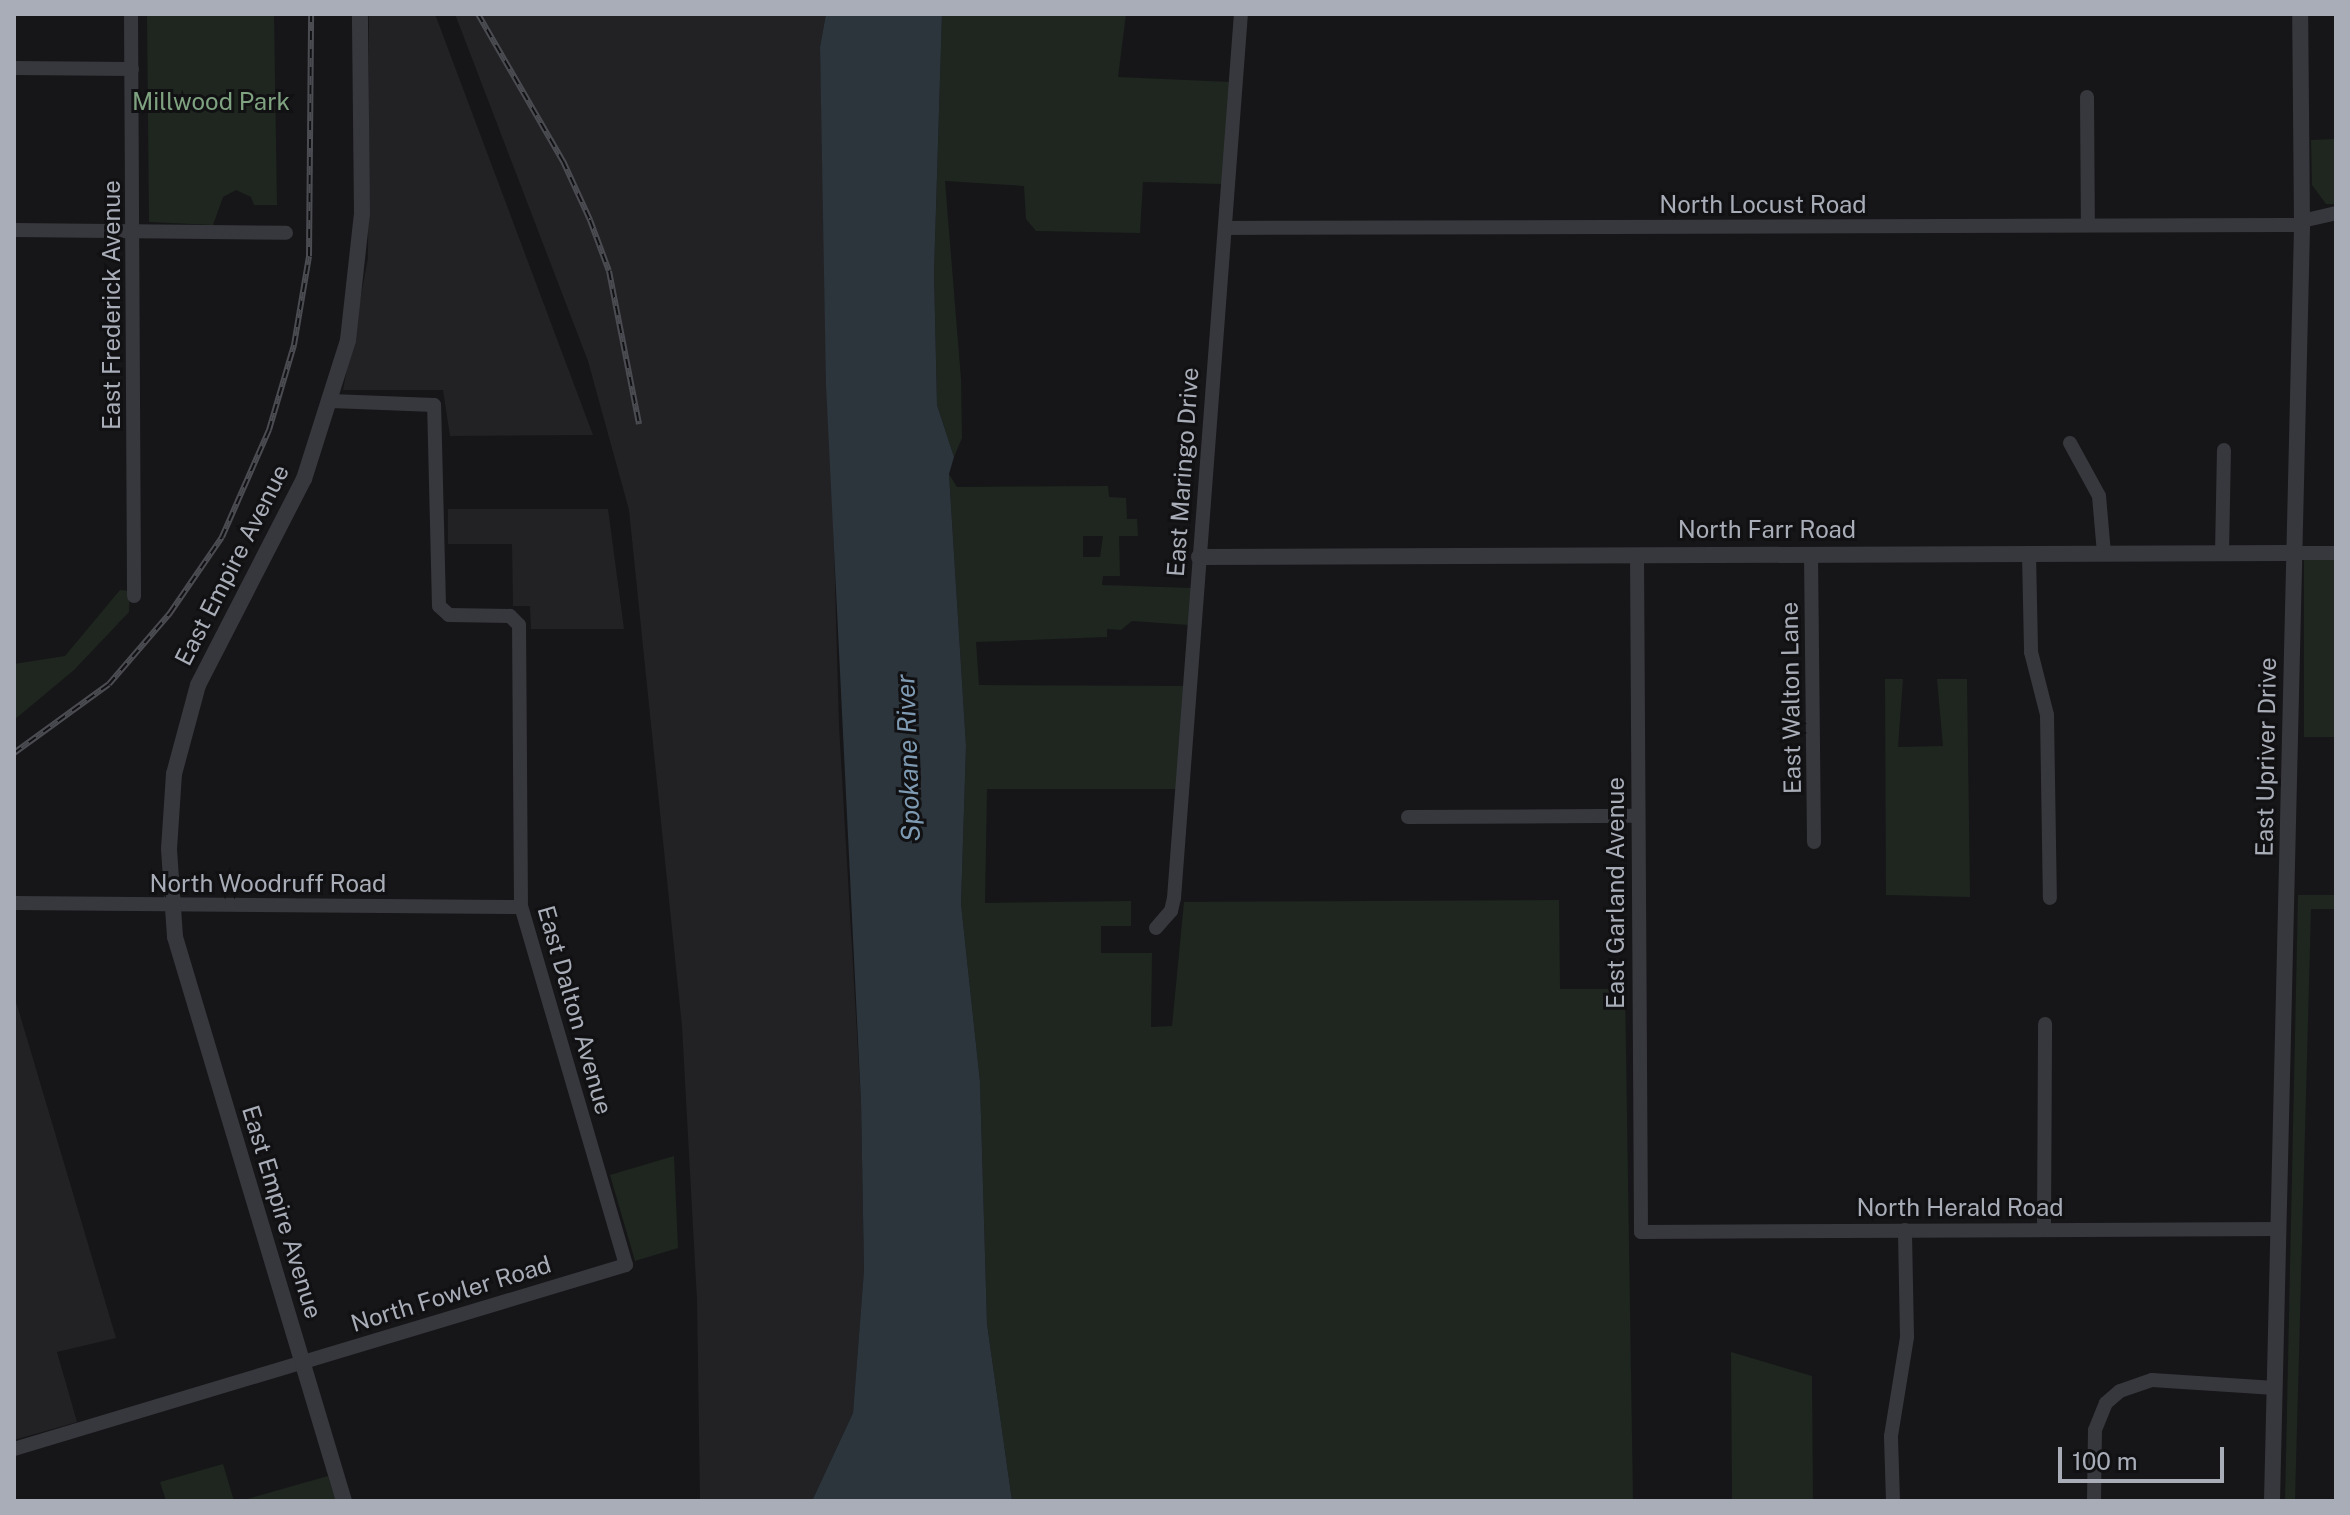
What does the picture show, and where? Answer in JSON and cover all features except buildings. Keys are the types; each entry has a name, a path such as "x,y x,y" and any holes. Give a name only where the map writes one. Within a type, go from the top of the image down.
{"street":[{"name":"East Frederick Avenue","path":"131,14 134,596"},
{"name":"East Empire Avenue","path":"344,1501 180,954 170,907 172,797 190,708 218,639 298,491 331,401 348,340 360,259 360,14"},
{"name":"East Maringo Drive","path":"1156,928 1171,911 1174,898 1241,14"},
{"name":"East Upriver Drive","path":"2272,1501 2302,223 2300,14"},
{"path":"14,68 132,69"},
{"path":"2087,97 2088,225"},
{"name":"North Locust Road","path":"1225,228 2302,223 2336,213"},
{"path":"14,230 286,233"},
{"name":"East Dalton Avenue","path":"331,401 434,405 437,598 442,612 515,619 521,634 521,907 626,1265"},
{"path":"2070,443 2099,496 2104,553"},
{"path":"2222,553 2224,450"},
{"name":"North Farr Road","path":"1199,557 2336,553"},
{"name":"East Walton Lane","path":"1811,554 1814,842"},
{"path":"2029,554 2031,652 2047,715 2050,898"},
{"name":"East Garland Avenue","path":"1637,555 1641,1232"},
{"path":"1408,817 1637,816"},
{"name":"North Woodruff Road","path":"14,903 170,907 521,907"},
{"path":"2044,1230 2045,1024"},
{"name":"North Herald Road","path":"1641,1232 2279,1229"},
{"path":"1893,1501 1891,1436 1907,1337 1905,1230"},
{"name":"North Fowler Road","path":"14,1449 626,1265"},
{"path":"2094,1501 2095,1430 2106,1403 2120,1391 2152,1380 2275,1388"}],"shaded area":[{"path":"369,14 435,14 593,435 450,436 443,390 343,390 368,258"},
{"path":"455,14 826,14 820,47 839,726 861,1102 864,1270 853,1413 812,1501 700,1501 697,1300 682,1026 629,510 588,361"},
{"path":"448,509 608,509 624,629 531,629 530,606 513,606 512,544 448,544"},
{"path":"14,995 116,1338 57,1352 77,1422 14,1440"}],"green space":[{"name":"Millwood Park","path":"147,14 274,14 277,205 254,205 251,197 236,190 223,197 213,225 149,222"},
{"path":"942,14 1126,14 1118,77 1231,82 1222,184 1143,182 1140,233 1036,231 1026,219 1024,186 945,181 961,379 962,438 954,457 937,405 934,273"},
{"path":"2336,139 2336,204 2326,204 2312,185 2311,140"},
{"path":"949,474 957,487 1108,486 1109,497 1126,498 1127,519 1137,519 1138,536 1119,536 1120,576 1103,576 1102,585 1192,588 1189,625 1132,621 1121,630 1107,629 1107,637 976,642 979,685 1186,686 1178,789 987,789 985,903 1131,901 1131,926 1101,926 1101,953 1152,953 1151,1027 1172,1026 1184,902 1559,900 1560,989 1625,989 1633,1501 1012,1501 987,1324 980,1082 961,904 966,746","holes":["1083,536 1103,536 1100,557 1083,557"]},
{"path":"2304,558 2336,558 2336,737 2304,737"},
{"path":"120,590 130,591 129,612 74,670 14,720 14,664 65,656"},
{"path":"1885,679 1903,679 1898,747 1943,746 1937,679 1967,679 1970,897 1886,895"},
{"path":"2298,895 2336,895 2336,909 2311,909 2295,1501 2285,1501"},
{"path":"674,1156 678,1248 635,1261 610,1175"},
{"path":"1731,1352 1812,1376 1813,1501 1732,1501"},
{"path":"223,1464 234,1501 166,1501 160,1482"},
{"path":"328,1476 336,1501 240,1501"}],"water":[{"name":"Spokane River","path":"826,14 942,14 934,273 937,405 954,457 949,474 966,746 961,904 980,1082 987,1324 1012,1501 812,1501 853,1413 864,1270 861,1102 826,385 820,47"}],"railway":[{"path":"14,753 109,684 170,613 222,537 269,430 294,345 309,256 311,14"},
{"path":"478,14 563,161 590,220 609,271 639,424"}]}
